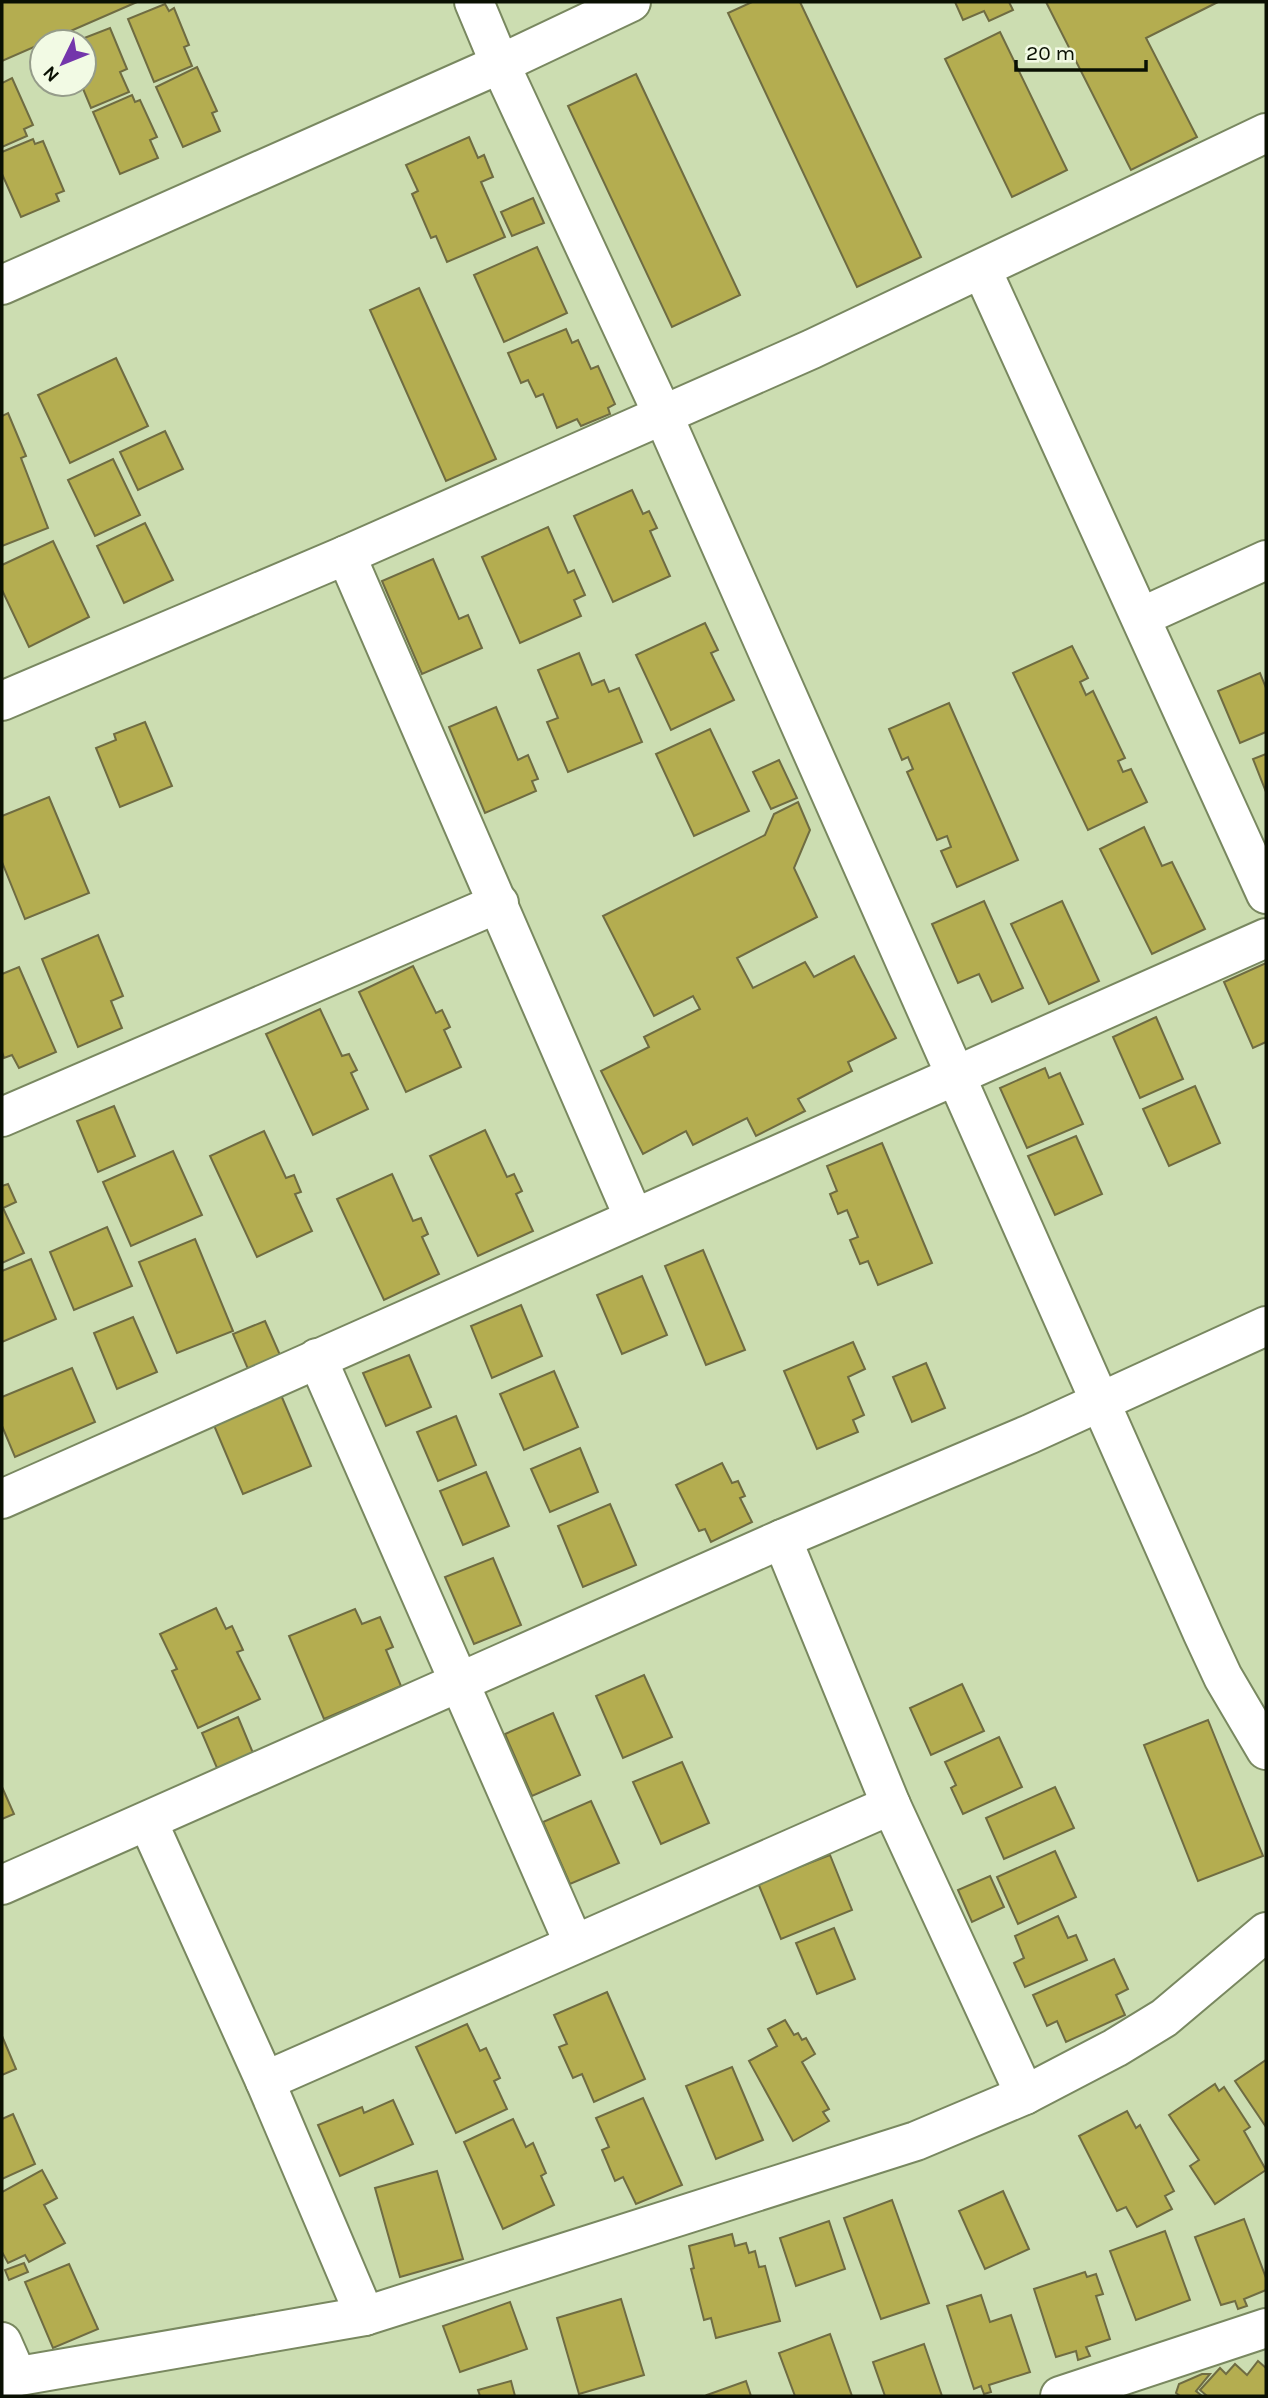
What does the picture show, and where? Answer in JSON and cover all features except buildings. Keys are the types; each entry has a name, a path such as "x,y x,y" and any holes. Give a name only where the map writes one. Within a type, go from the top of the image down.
{"street":[{"path":"474,2 500,64 663,415 1203,1634 1223,1677 1266,1750"},
{"path":"2,285 500,64 631,2"},
{"path":"4,694 346,555 663,415 982,270 1266,133"},
{"path":"982,270 1266,894"},
{"path":"346,555 634,1218"},
{"path":"1141,617 1266,560"},
{"path":"2,1118 499,903"},
{"path":"3,1496 1266,938"},
{"path":"2,1885 782,1539 1030,1434 1099,1400 1266,1326"},
{"path":"317,1357 574,1944"},
{"path":"782,1539 891,1805 1025,2095"},
{"path":"265,2081 891,1805"},
{"path":"148,1822 265,2081 365,2316"},
{"path":"2,2342 9,2377 365,2316 916,2141 1025,2095 1076,2070 1164,2018 1266,1933"},
{"path":"1060,2396 1126,2387 1266,2328"}]}
